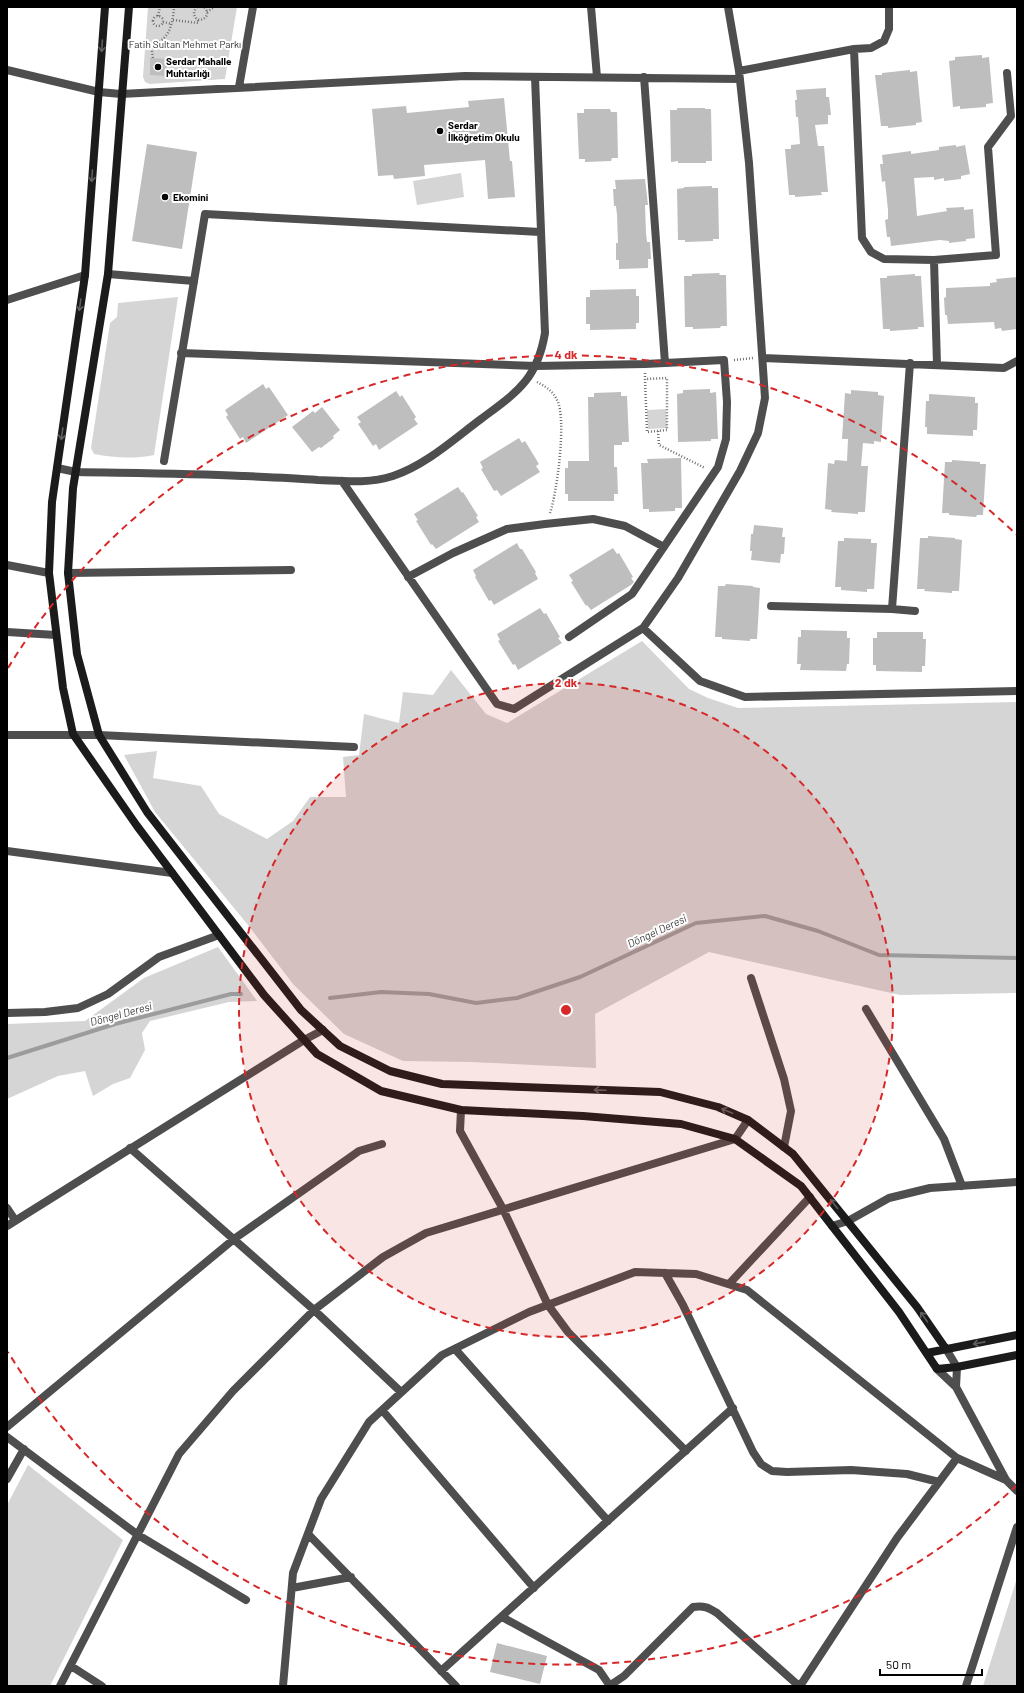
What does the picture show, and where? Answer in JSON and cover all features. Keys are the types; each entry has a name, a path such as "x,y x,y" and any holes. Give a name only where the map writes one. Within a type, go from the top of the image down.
{"main road":[{"path":"104,7 85,275 52,502 49,573 63,688 73,734 137,826 264,995 317,1054 381,1090 461,1110 583,1116 681,1124 735,1140 801,1186 899,1312 937,1369 957,1367 1017,1355"},
{"path":"129,7 108,274 73,488 68,573 77,654 99,735 148,812 301,1010 340,1046 390,1071 442,1084 660,1092 718,1107 748,1120 793,1154 918,1307 946,1349"},
{"path":"927,1353 1017,1335"}],"street":[{"path":"239,87 253,7"},
{"path":"591,7 597,77"},
{"path":"342,481 496,704 514,709 643,628 686,564 740,471 758,433 765,398 749,163 739,75 728,7"},
{"path":"7,70 17,71 99,92 121,94 465,76 644,77 739,75 854,49 871,48 884,41 889,29 889,7"},
{"path":"854,49 862,238 872,252 884,259 934,260 996,255 988,147 1011,116 1007,73"},
{"path":"57,468 76,472 212,474 367,482 393,476 411,469 426,460 512,395 529,378 536,366 542,350 545,333 535,77"},
{"path":"644,77 665,363"},
{"path":"164,461 205,214 540,232"},
{"path":"934,260 937,365"},
{"path":"108,274 194,281"},
{"path":"7,300 85,275"},
{"path":"181,353 536,366 645,364 724,360 727,402 726,439 718,467 650,570 632,594 569,637"},
{"path":"763,358 1004,368 1017,361"},
{"path":"892,609 910,363"},
{"path":"408,578 453,553 507,529 545,524 593,519 625,526 664,547"},
{"path":"7,565 49,573"},
{"path":"68,573 291,570"},
{"path":"771,606 892,609 915,611"},
{"path":"643,628 700,681 745,697 1017,691"},
{"path":"7,632 56,635"},
{"path":"7,735 73,734 354,747"},
{"path":"7,850 172,873"},
{"path":"7,1013 45,1012 78,1008 108,994 159,957 219,935"},
{"path":"750,978 784,1079 791,1111 784,1147"},
{"path":"866,1009 944,1139 962,1186"},
{"path":"7,1226 304,1040 324,1030"},
{"path":"461,1110 460,1131 503,1209 548,1305 568,1332 686,1451"},
{"path":"60,1686 179,1454 233,1391 314,1310 383,1257 426,1233 735,1140 748,1120"},
{"path":"7,1427 234,1239 359,1151 382,1144"},
{"path":"130,1148 314,1310 401,1392"},
{"path":"832,1226 848,1221 889,1198 930,1188 1017,1182"},
{"path":"729,1284 810,1197"},
{"path":"7,1208 15,1220"},
{"path":"283,1686 293,1573 321,1499 370,1422 442,1355 529,1312 635,1272 696,1274 747,1290 957,1458 1006,1480"},
{"path":"665,1273 733,1408 753,1452 762,1464 772,1471 851,1470 907,1474 939,1482"},
{"path":"455,1349 608,1521"},
{"path":"946,1349 957,1367 956,1387"},
{"path":"937,1369 956,1387 1006,1480 1017,1491"},
{"path":"442,1671 733,1408"},
{"path":"382,1410 534,1588"},
{"path":"7,1438 24,1448 138,1535 246,1600"},
{"path":"7,1479 24,1448"},
{"path":"502,1617 599,1670 610,1686 624,1676 693,1607 707,1606 717,1613 800,1686 897,1538 957,1458"},
{"path":"966,1686 1017,1527"},
{"path":"308,1534 456,1686"},
{"path":"292,1588 351,1577"},
{"path":"71,1666 102,1686"}],"path":[{"path":"160,7 158,16 153,19 154,24 160,26 163,22"},
{"path":"125,44 152,45 163,40 172,24 174,7"},
{"path":"197,7 193,13 195,18 198,20"},
{"path":"204,7 207,12"},
{"path":"173,20 198,23 198,20 205,18 207,12 214,7"},
{"path":"158,16 163,22 172,24"},
{"path":"152,45 153,58"},
{"path":"724,360 763,358"},
{"path":"645,364 645,380 647,432 667,430 667,378 645,380"},
{"path":"529,378 546,386 553,393 558,401 560,414 561,435 558,474 553,504 545,524"},
{"path":"658,431 659,445 714,473"}],"green space":[{"name":"Fatih Sultan Mehmet Parkı","path":"148,7 237,7 225,79 150,84 145,82 143,77"},
{"path":"461,173 464,197 417,205 413,181"},
{"path":"178,297 154,455 124,458 94,454 91,448 110,323 117,317 118,303"},
{"path":"666,409 667,428 648,429 647,410"},
{"path":"642,641 689,689 708,698 738,708 1017,702 1017,993 900,995 709,952 595,1014 596,1068 471,1062 403,1061 344,1034 293,984 248,925 155,812 124,755 157,751 153,778 201,786 219,814 267,839 293,821 310,797 346,797 343,757 359,755 364,714 399,723 403,692 433,695 451,670 486,714 507,723"},
{"path":"218,947 257,1001 229,1002 150,1021 142,1033 145,1050 130,1078 113,1084 93,1096 85,1071 58,1076 7,1099 7,1024 85,1021 144,978"},
{"path":"28,1465 123,1540 50,1686 7,1686 7,1505"},
{"path":"1017,1578 1017,1686 983,1686"}],"building":[{"path":"982,55 982,58 989,57 993,103 986,104 986,107 960,109 960,106 953,107 949,61 955,60 955,57"},
{"name":"Serdar Mahalle Muhtarlığı","path":"150,58 167,59 167,76 150,75"},
{"path":"910,70 910,72 917,71 922,122 916,123 916,125 888,128 888,126 881,126 875,75"},
{"path":"826,88 826,97 829,97 831,115 828,115 828,124 815,125 818,146 824,146 828,192 821,192 822,195 795,197 795,195 789,195 785,149 791,149 791,145 800,144 798,117 796,117 796,90"},
{"name":"Serdar İlköğretim Okulu","path":"504,98 515,197 488,199 485,160 424,165 425,176 394,179 393,175 378,176 372,109 406,106 407,113 469,107 468,101"},
{"path":"677,108 711,109 712,161 706,161 706,163 671,162 670,110 677,110"},
{"path":"584,109 610,109 611,112 617,112 618,158 612,158 611,161 585,162 585,159 579,159 577,113 584,113"},
{"path":"147,144 197,152 182,249 132,241"},
{"path":"956,145 956,147 965,145 970,174 961,176 961,179 944,181 944,178 934,180 934,177 914,178 917,216 947,211 946,208 964,207 964,210 973,209 975,238 966,239 966,241 949,243 949,241 940,240 891,246 890,237 887,237 885,220 888,219 888,210 885,181 882,182 880,164 883,164 882,155 911,151 911,154 939,150 939,147"},
{"path":"645,179 648,205 645,205 646,233 647,242 650,242 651,259 648,259 648,268 619,269 619,260 616,260 616,243 618,243 617,215 616,206 614,206 613,189 616,189 615,180"},
{"path":"712,186 712,188 718,188 719,239 713,239 713,241 685,242 685,240 678,240 677,189 684,187"},
{"path":"720,273 719,275 726,275 727,326 721,326 720,328 693,329 693,327 685,327 684,276 692,276 692,274"},
{"path":"915,274 915,276 921,276 924,327 918,327 918,329 890,331 890,329 883,329 880,278"},
{"path":"1017,277 1017,329 1002,331 1001,328 995,329 994,322 948,324 947,315 945,315 944,298 946,297 946,288 990,286 990,283 997,282 996,279"},
{"path":"636,289 636,296 639,296 639,323 636,323 636,329 590,330 590,324 586,324 586,297 590,297 590,290"},
{"path":"263,384 266,389 269,387 288,415 246,443 243,437 240,439 226,417 228,415 225,410"},
{"path":"710,389 710,393 716,392 718,439 711,439 711,441 678,442 677,394 683,393 683,390"},
{"path":"851,390 878,392 878,395 884,396 881,442 874,441 874,444 863,443 861,466 868,466 865,512 858,512 858,514 831,512 832,510 825,509 828,463 834,464 835,460 847,461 848,439 842,439 845,393 851,394"},
{"path":"396,391 400,397 402,395 416,417 414,419 418,424 379,450 376,444 373,446 358,424 361,422 357,417"},
{"path":"621,392 621,396 627,396 629,442 622,442 622,445 614,445 614,467 617,467 618,494 614,494 614,501 568,501 568,494 565,494 565,468 568,468 568,461 589,461 588,397 594,397 594,393"},
{"path":"929,394 975,397 975,403 978,403 977,430 973,430 973,436 927,434 927,427 925,427 926,401 929,401"},
{"path":"322,407 340,430 333,436 334,438 321,448 319,447 312,452 292,427 313,411 315,413"},
{"path":"519,438 522,443 525,441 539,464 536,466 540,472 501,496 497,490 494,491 481,469 483,468 480,462"},
{"path":"681,458 682,508 675,508 675,511 649,512 649,509 643,509 641,463 648,463 647,459"},
{"path":"952,460 980,462 980,464 986,464 983,515 977,515 976,517 942,513 945,462 952,462"},
{"path":"458,487 462,493 463,492 478,516 476,517 479,522 436,549 432,544 431,545 416,521 418,520 414,514"},
{"path":"754,525 783,528 782,537 785,537 784,554 781,554 780,563 751,560 751,534 753,534"},
{"path":"928,536 962,540 959,591 952,591 952,593 917,589 920,538 928,538"},
{"path":"844,538 871,539 871,543 877,543 874,589 867,589 867,592 841,590 841,587 835,587 838,541 844,541"},
{"path":"517,543 536,572 535,573 538,579 494,605 491,600 489,601 475,577 476,576 473,570"},
{"path":"613,548 617,554 619,553 633,577 631,578 634,582 591,610 587,605 586,606 571,582 573,581 569,575"},
{"path":"726,584 760,588 757,639 750,639 750,641 715,637 718,586 725,586"},
{"path":"540,608 544,614 546,613 562,643 518,670 515,664 513,665 498,641 500,640 497,634"},
{"path":"801,630 847,631 847,638 850,638 849,664 847,664 846,671 800,670 801,664 797,664 798,637 801,637"},
{"path":"877,632 923,632 923,639 926,639 925,666 922,666 922,672 876,671 876,665 873,665 873,638 877,638"},
{"path":"497,1643 547,1656 540,1684 490,1672"}],"waterway":[{"name":"Döngel Deresi","path":"330,998 381,992 429,994 476,1003 517,998 580,977 696,923 765,916 818,931 879,955 1017,958"},
{"name":"Döngel Deresi","path":"7,1058 115,1024 231,994 241,994"}],"place":[{"name":"Serdar Mahalle Muhtarlığı","path":"158,67"},
{"name":"Serdar İlköğretim Okulu","path":"440,131"},
{"name":"Ekomini","path":"165,197"}]}
